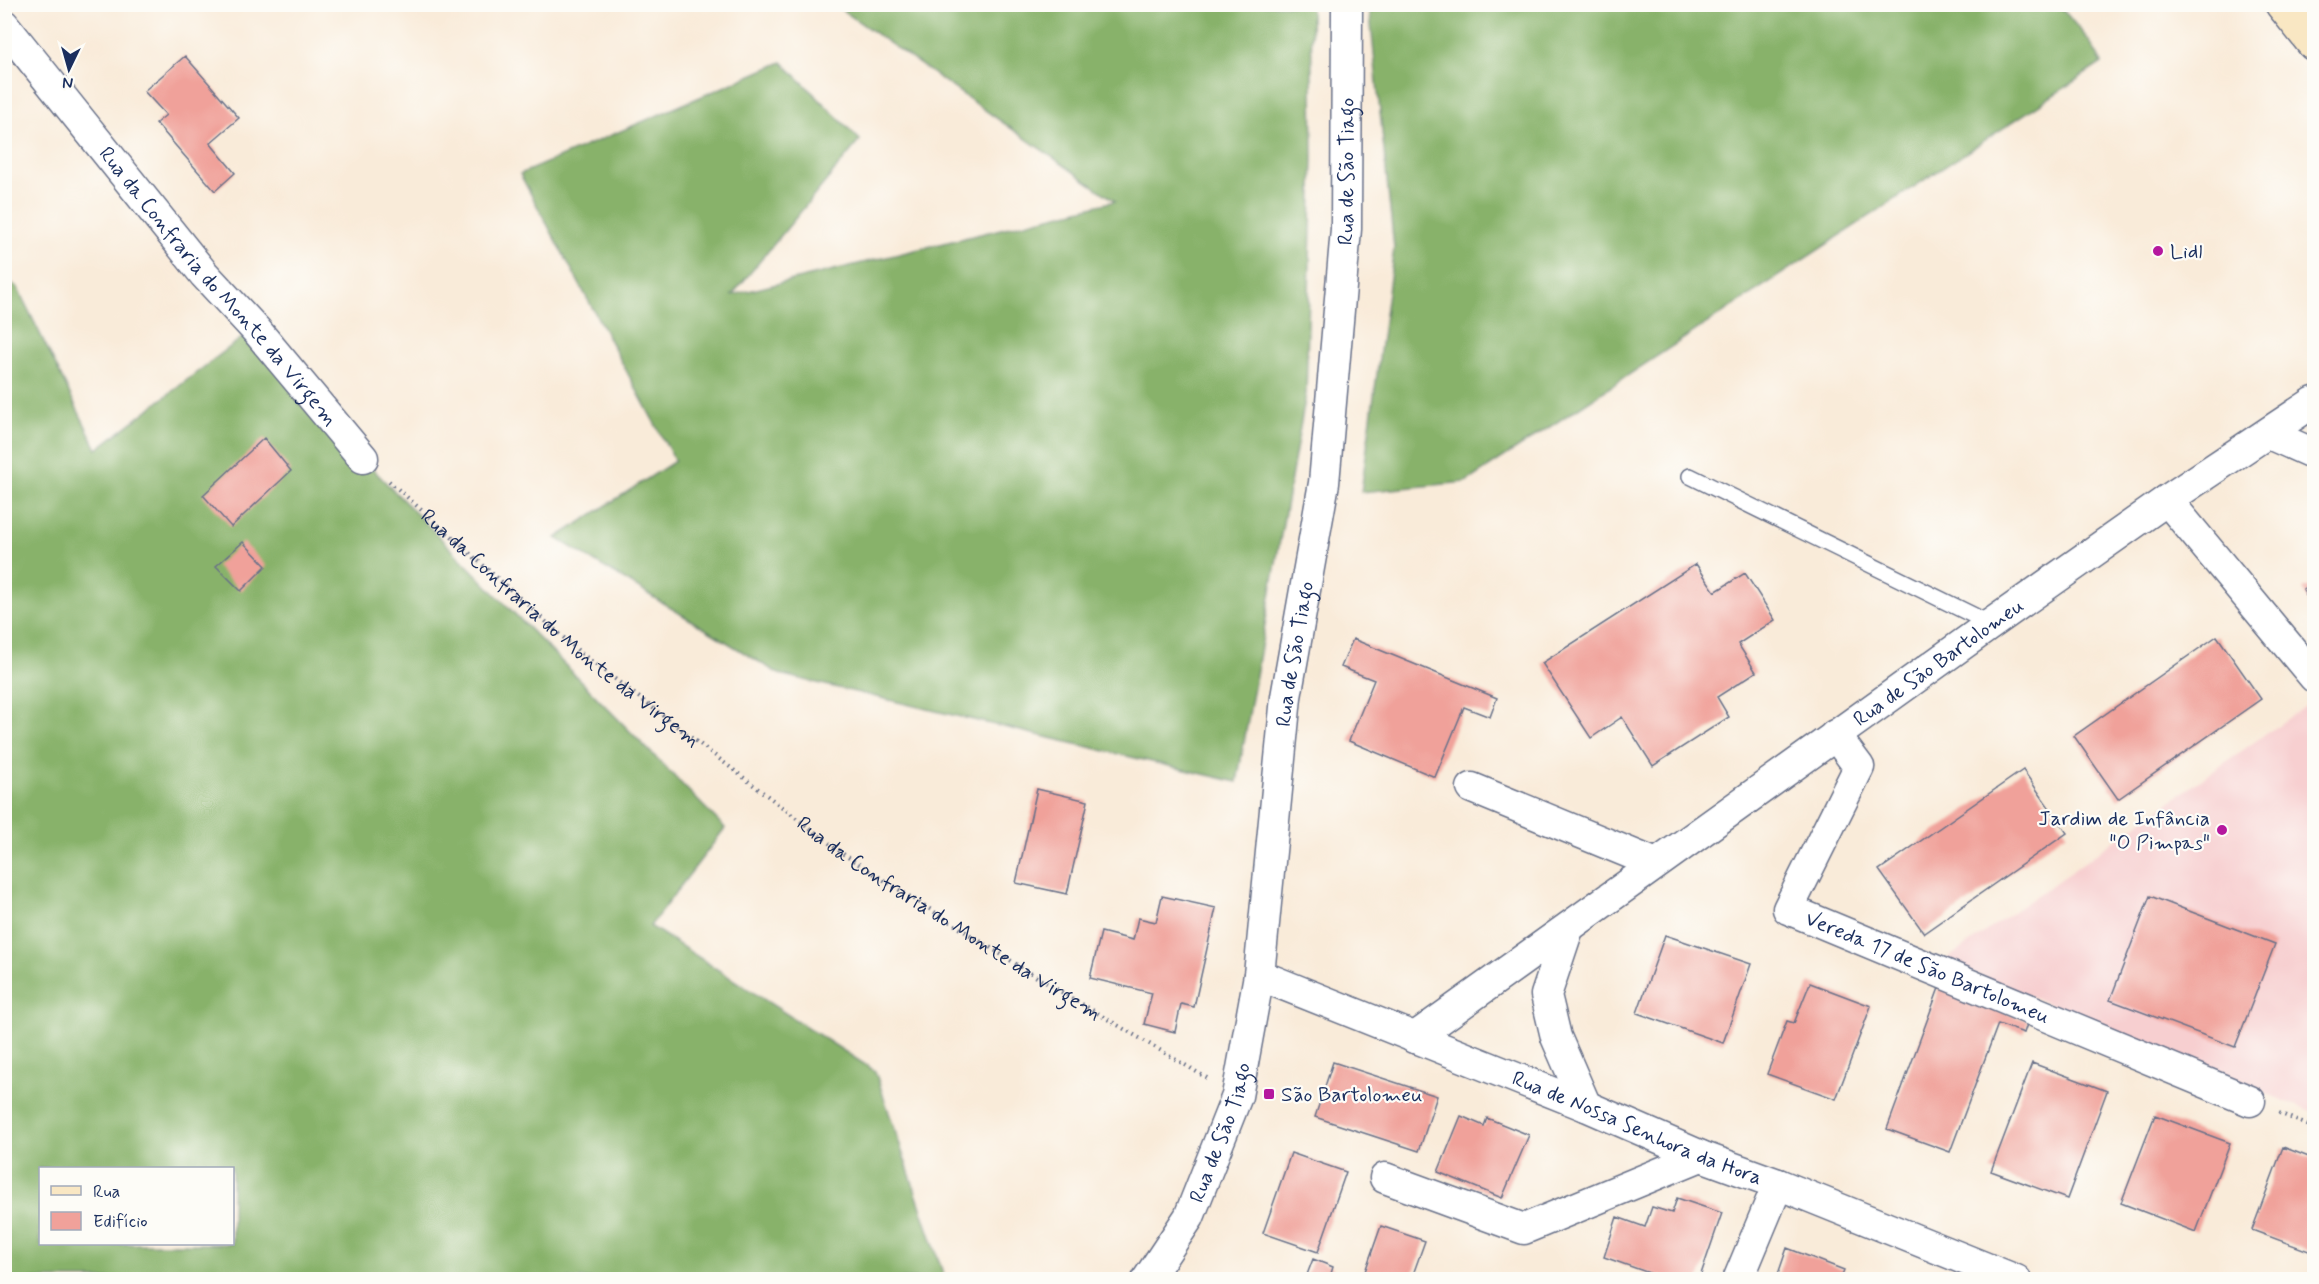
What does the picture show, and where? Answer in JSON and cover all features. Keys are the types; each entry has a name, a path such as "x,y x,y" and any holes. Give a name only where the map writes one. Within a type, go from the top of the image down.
{"main road":[{"path":"2282,4 2314,44"}],"street":[{"name":"Rua de São Tiago","path":"1147,1280 1189,1217 1237,1096 1259,975 1286,697 1326,460 1346,228 1347,4"},
{"name":"Rua da Confraria do Monte da Virgem","path":"4,25 204,274 257,331 363,458"},
{"name":"Rua de São Bartolomeu","path":"1414,1038 1568,929 1654,863 1991,624 2167,500 2314,402"},
{"path":"2269,434 2314,454"},
{"path":"2167,500 2314,677"},
{"name":"Vereda 17 de São Bartolomeu","path":"1835,735 1859,767 1788,909 2250,1101"},
{"path":"1472,788 1654,863"},
{"path":"1568,929 1546,995 1556,1037 1586,1106"},
{"name":"Rua de Nossa Senhora da Hora","path":"1259,975 1586,1106 1701,1156 1778,1184 2016,1280"},
{"path":"1385,1178 1524,1229 1701,1156"},
{"path":"1738,1280 1778,1184"}],"lane":[{"path":"1690,476 1991,624"}],"path":[{"name":"Rua da Confraria do Monte da Virgem","path":"363,458 581,653 846,856 1043,981 1237,1096"}],"shaded area":[{"name":"Jardim de Infância \"O Pimpas\"","path":"2314,700 2314,1113 1944,961"}],"green space":[{"path":"835,5 1311,5 1313,158 1306,394 1237,782 779,674 556,538 675,461 520,174 782,62 860,140 732,295 1115,201"},
{"path":"1369,5 2059,5 2090,42 2102,63 1466,482 1361,492 1394,248"},
{"path":"4,278 17,287 97,449 243,337 725,828 650,926 875,1071 945,1279 5,1279"}],"building":[{"path":"185,56 239,118 210,143 235,173 215,191 156,123 166,115 144,91"},
{"path":"264,438 291,471 231,527 203,495"},
{"path":"243,542 266,566 241,591 216,566"},
{"path":"1696,564 1715,592 1745,573 1775,620 1738,644 1756,672 1717,697 1729,717 1653,766 1622,717 1591,738 1542,663"},
{"path":"2314,585 2314,620 2303,589"},
{"path":"2217,636 2261,699 2118,799 2074,736"},
{"path":"1353,639 1497,698 1490,717 1464,707 1435,777 1349,741 1374,680 1341,667"},
{"path":"2023,770 2067,833 1924,933 1879,870"},
{"path":"1037,789 1088,801 1067,894 1016,883"},
{"path":"1162,896 1216,908 1194,1007 1181,1004 1175,1032 1144,1024 1152,993 1090,978 1101,932 1133,940 1138,918 1156,922"},
{"path":"2150,896 2275,944 2235,1047 2110,1000"},
{"path":"1665,935 1751,964 1723,1043 1637,1013"},
{"path":"1810,983 1871,1006 1836,1099 1767,1074 1787,1021 1794,1023"},
{"path":"1939,988 2028,1021 2024,1033 1998,1024 1950,1152 1887,1129"},
{"path":"1333,1062 1437,1096 1419,1151 1315,1117"},
{"path":"2032,1063 2107,1091 2067,1199 1991,1171"},
{"path":"2155,1115 2230,1143 2196,1232 2121,1203"},
{"path":"1461,1116 1484,1126 1487,1118 1529,1135 1502,1198 1438,1172"},
{"path":"2283,1147 2314,1159 2314,1253 2252,1230"},
{"path":"1291,1153 1346,1172 1318,1252 1263,1233"},
{"path":"1677,1198 1722,1213 1699,1280 1669,1280 1604,1257 1617,1217 1645,1227 1652,1207 1672,1213"},
{"path":"1381,1226 1425,1241 1411,1280 1362,1280"},
{"path":"1787,1248 1844,1270 1840,1280 1776,1280"},
{"path":"1313,1259 1333,1267 1329,1280 1305,1280"}],"place":[{"name":"Lidl","path":"2158,251"},
{"name":"Jardim de Infância \"O Pimpas\"","path":"2222,830"},
{"name":"São Bartolomeu","path":"1269,1094"}]}
